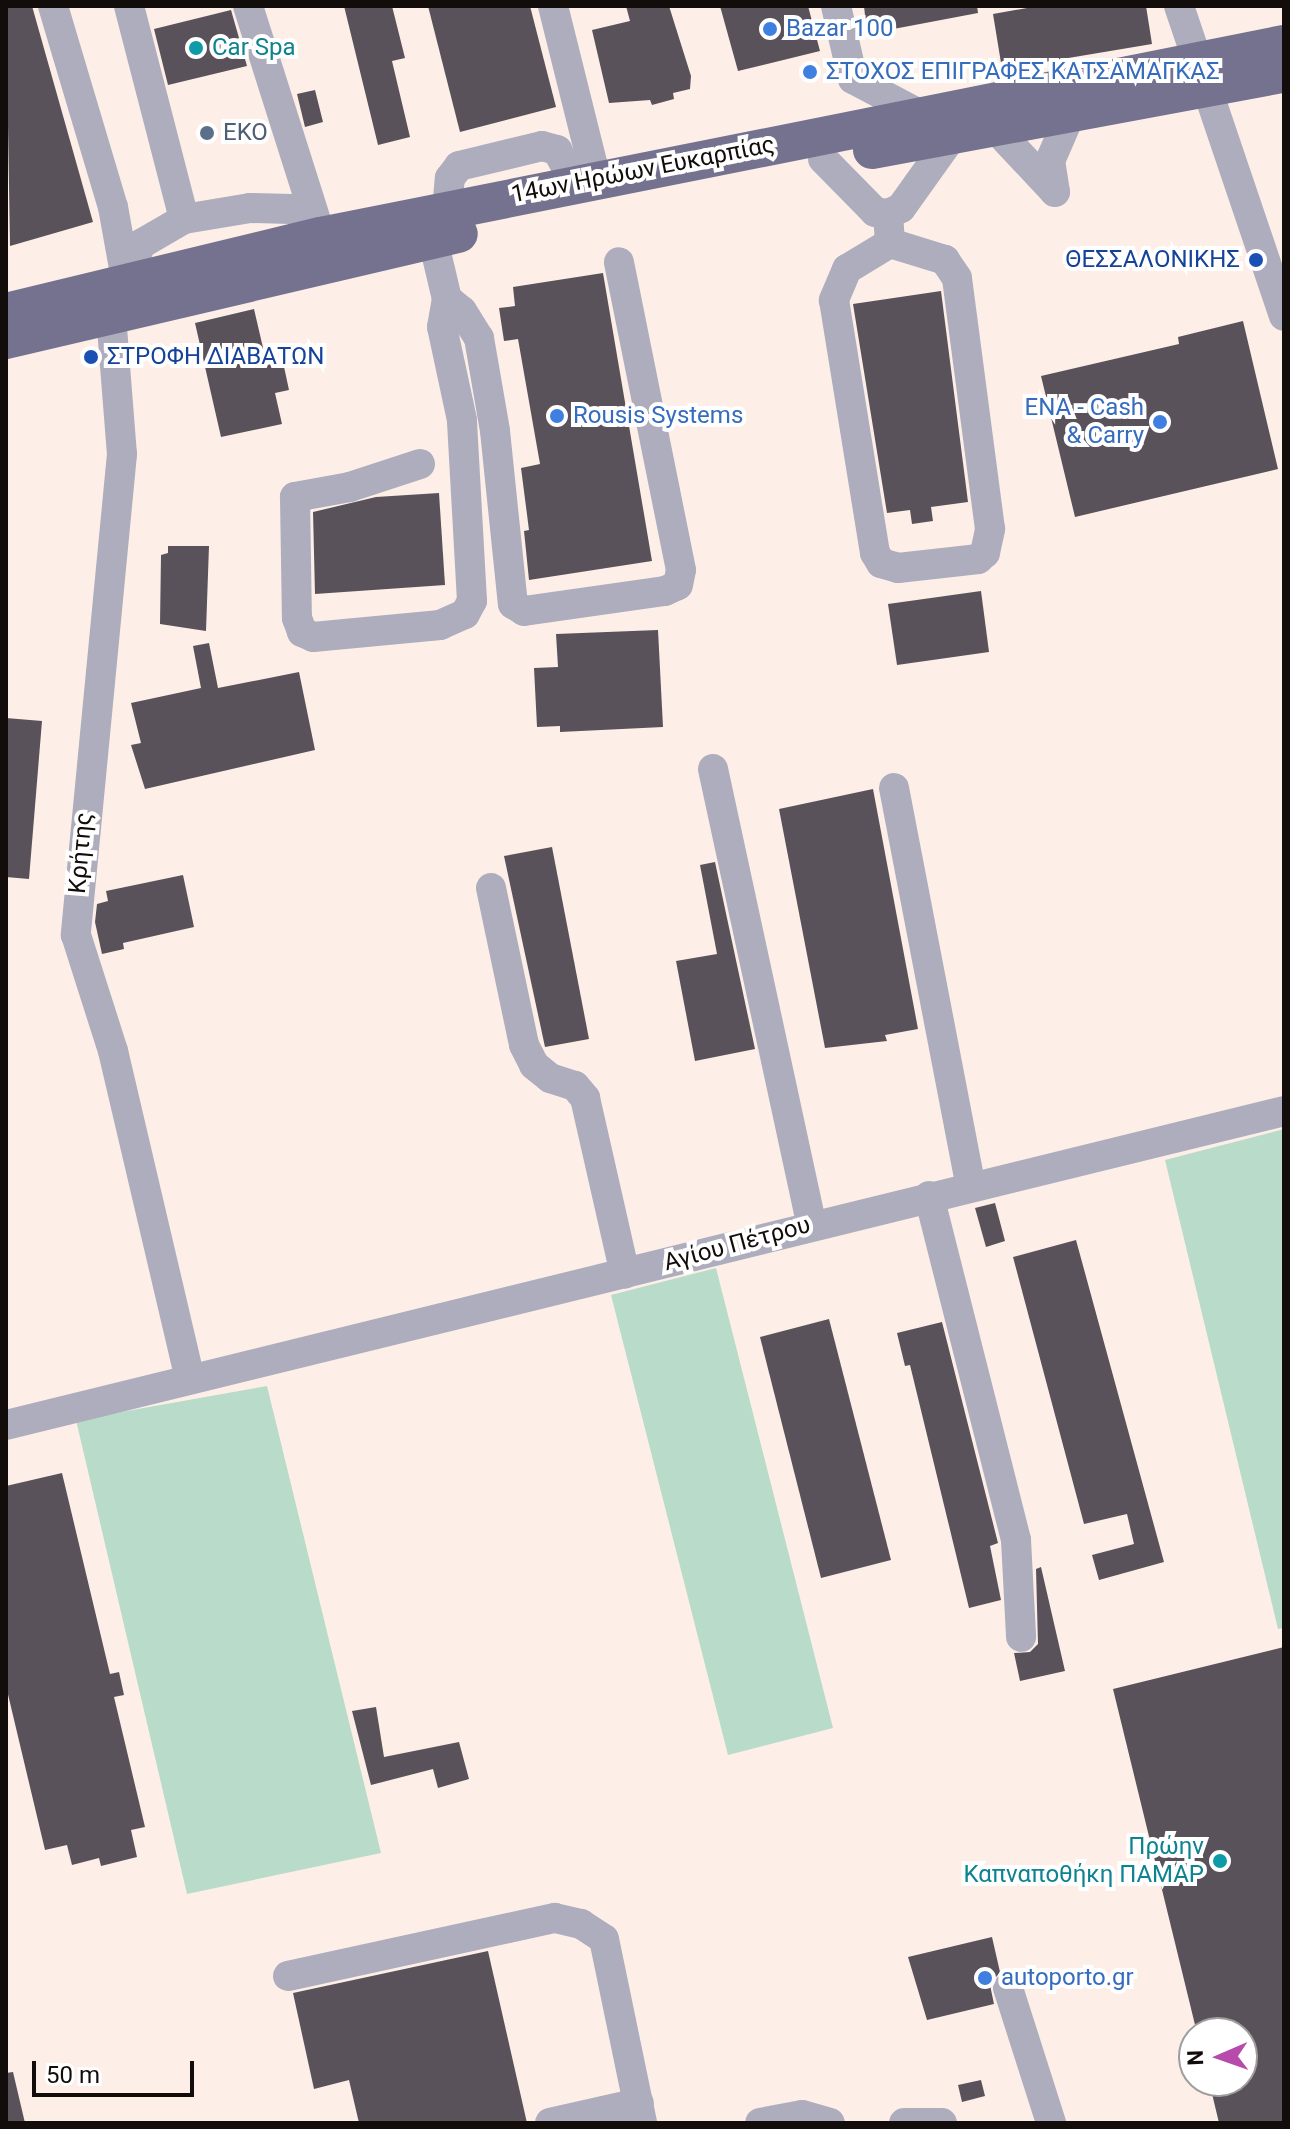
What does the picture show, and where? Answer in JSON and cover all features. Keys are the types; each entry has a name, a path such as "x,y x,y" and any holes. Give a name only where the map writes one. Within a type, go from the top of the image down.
{"main road":[{"name":"14ων Ηρώων Ευκαρπίας","path":"6,312 126,279 321,236 440,225 1071,113 1200,76 1284,44"},
{"name":"14ων Ηρώων Ευκαρπίας","path":"6,340 111,315 440,225 586,181 919,114 1200,76 1284,74"}],"street":[{"path":"53,6 113,207 126,279"},
{"path":"129,6 184,219"},
{"path":"248,6 321,236"},
{"path":"553,6 586,181"},
{"path":"836,6 853,79 919,114"},
{"path":"1179,6 1200,76 1284,316"},
{"path":"994,127 1055,192 1050,161 1071,113"},
{"path":"823,159 889,228 945,260 957,278 990,529 990,542 978,559 898,568 881,563 875,553 834,300 847,269 889,228 953,135"},
{"path":"126,279 141,244 184,219 250,208 291,209 304,215 321,236"},
{"path":"420,464 350,487 295,497 297,618 302,632 313,637 440,625 465,614 472,601 462,420 442,327 447,299 440,225"},
{"path":"447,299 462,311 479,338 495,431 513,604 524,611 665,591 678,585 681,570 619,262"},
{"name":"Κρήτης","path":"111,315 122,454 76,935 113,1051 190,1379"},
{"path":"713,769 811,1224"},
{"path":"894,788 971,1186"},
{"path":"491,888 524,1045 534,1065 550,1078 575,1086 585,1098 625,1274"},
{"name":"Αγίου Πέτρου","path":"6,1425 625,1274 811,1224 1284,1111"},
{"path":"929,1196 1016,1540 1021,1637"},
{"path":"288,1976 555,1918 581,1924 604,1939 640,2113 550,2123"},
{"path":"1008,1988 1051,2123"},
{"path":"760,2123 802,2115 830,2123"},
{"path":"904,2123 942,2123"}],"green space":[{"path":"1284,1129 1284,1628 1278,1629 1165,1160"},
{"path":"716,1268 833,1728 728,1755 611,1295"},
{"path":"267,1386 381,1853 187,1894 76,1420"}],"building":[{"path":"6,6 32,6 93,222 10,246"},
{"path":"344,6 392,6 405,58 392,61 410,137 378,145"},
{"path":"428,6 530,6 556,107 460,132"},
{"path":"626,6 669,6 691,76 690,89 673,93 674,99 652,105 650,100 609,103 592,30 630,21"},
{"name":"Bazar 100","path":"720,6 808,6 820,51 738,71"},
{"path":"864,6 977,6 978,13 867,34"},
{"path":"1038,6 1146,6 1152,44 1002,69 993,14"},
{"name":"Car Spa","path":"231,10 247,66 168,85 154,29"},
{"path":"315,90 323,122 305,127 297,94"},
{"path":"603,273 652,561 529,580 524,531 529,530 521,468 540,464 518,339 504,341 499,308 515,306 513,287"},
{"path":"941,291 968,502 931,507 933,521 912,524 910,510 887,513 853,304"},
{"path":"254,309 267,365 283,362 289,390 275,393 282,424 221,437 195,323"},
{"name":"ENA - Cash & Carry","path":"1243,321 1278,469 1075,517 1041,376 1179,344 1178,337"},
{"path":"439,493 445,585 315,594 313,512 376,497"},
{"path":"168,546 209,546 206,631 160,624 161,555 168,553"},
{"path":"981,591 989,652 897,665 888,604"},
{"path":"658,630 663,727 560,732 560,726 537,727 534,668 558,667 556,634"},
{"path":"209,643 218,688 299,672 315,750 145,789 131,745 141,743 131,703 201,688 193,646"},
{"path":"6,718 42,721 29,879 6,877"},
{"path":"873,789 918,1029 885,1035 887,1041 825,1048 779,809"},
{"path":"552,847 589,1039 545,1047 504,856"},
{"path":"715,862 755,1049 695,1061 676,961 717,954 700,865"},
{"path":"183,875 194,927 123,943 124,949 102,954 95,922 97,904 108,901 106,891"},
{"path":"995,1203 1005,1241 986,1247 975,1208"},
{"path":"1076,1240 1164,1562 1099,1580 1092,1555 1134,1544 1127,1514 1084,1524 1013,1257"},
{"path":"829,1319 891,1560 821,1578 760,1337"},
{"path":"942,1322 998,1543 990,1546 1001,1600 969,1608 910,1365 905,1366 897,1333"},
{"path":"62,1473 110,1674 119,1672 124,1695 114,1697 145,1827 131,1830 137,1857 101,1866 99,1858 72,1865 67,1845 45,1850 6,1686 6,1486"},
{"path":"1041,1567 1065,1671 1020,1681 1014,1653 1030,1652 1038,1644 1036,1569"},
{"name":"Πρώην Καπναποθήκη ΠΑΜΑΡ","path":"1284,1647 1284,2123 1219,2123 1213,2097 1258,2097 1258,2017 1193,2017 1113,1689"},
{"path":"376,1707 384,1757 459,1742 469,1779 438,1788 433,1769 371,1785 352,1711"},
{"path":"992,1937 1000,1972 990,1985 994,2004 927,2020 908,1957"},
{"path":"488,1951 527,2123 359,2123 349,2080 314,2089 293,1993"},
{"path":"13,2072 25,2123 6,2123 6,2073"},
{"path":"981,2080 985,2096 962,2102 958,2085"}],"place":[{"name":"Bazar 100","path":"770,29"},
{"name":"Car Spa","path":"196,48"},
{"name":"ΣΤΟΧΟΣ ΕΠΙΓΡΑΦΕΣ ΚΑΤΣΑΜΑΓΚΑΣ","path":"810,72"},
{"name":"ΕΚΟ","path":"207,133"},
{"name":"ΘΕΣΣΑΛΟΝΙΚΗΣ","path":"1256,260"},
{"name":"ΣΤΡΟΦΗ ΔΙΑΒΑΤΩΝ","path":"91,357"},
{"name":"Rousis Systems","path":"557,416"},
{"name":"ENA - Cash & Carry","path":"1160,422"},
{"name":"Πρώην Καπναποθήκη ΠΑΜΑΡ","path":"1220,1861"},
{"name":"autoporto.gr","path":"985,1978"}]}
